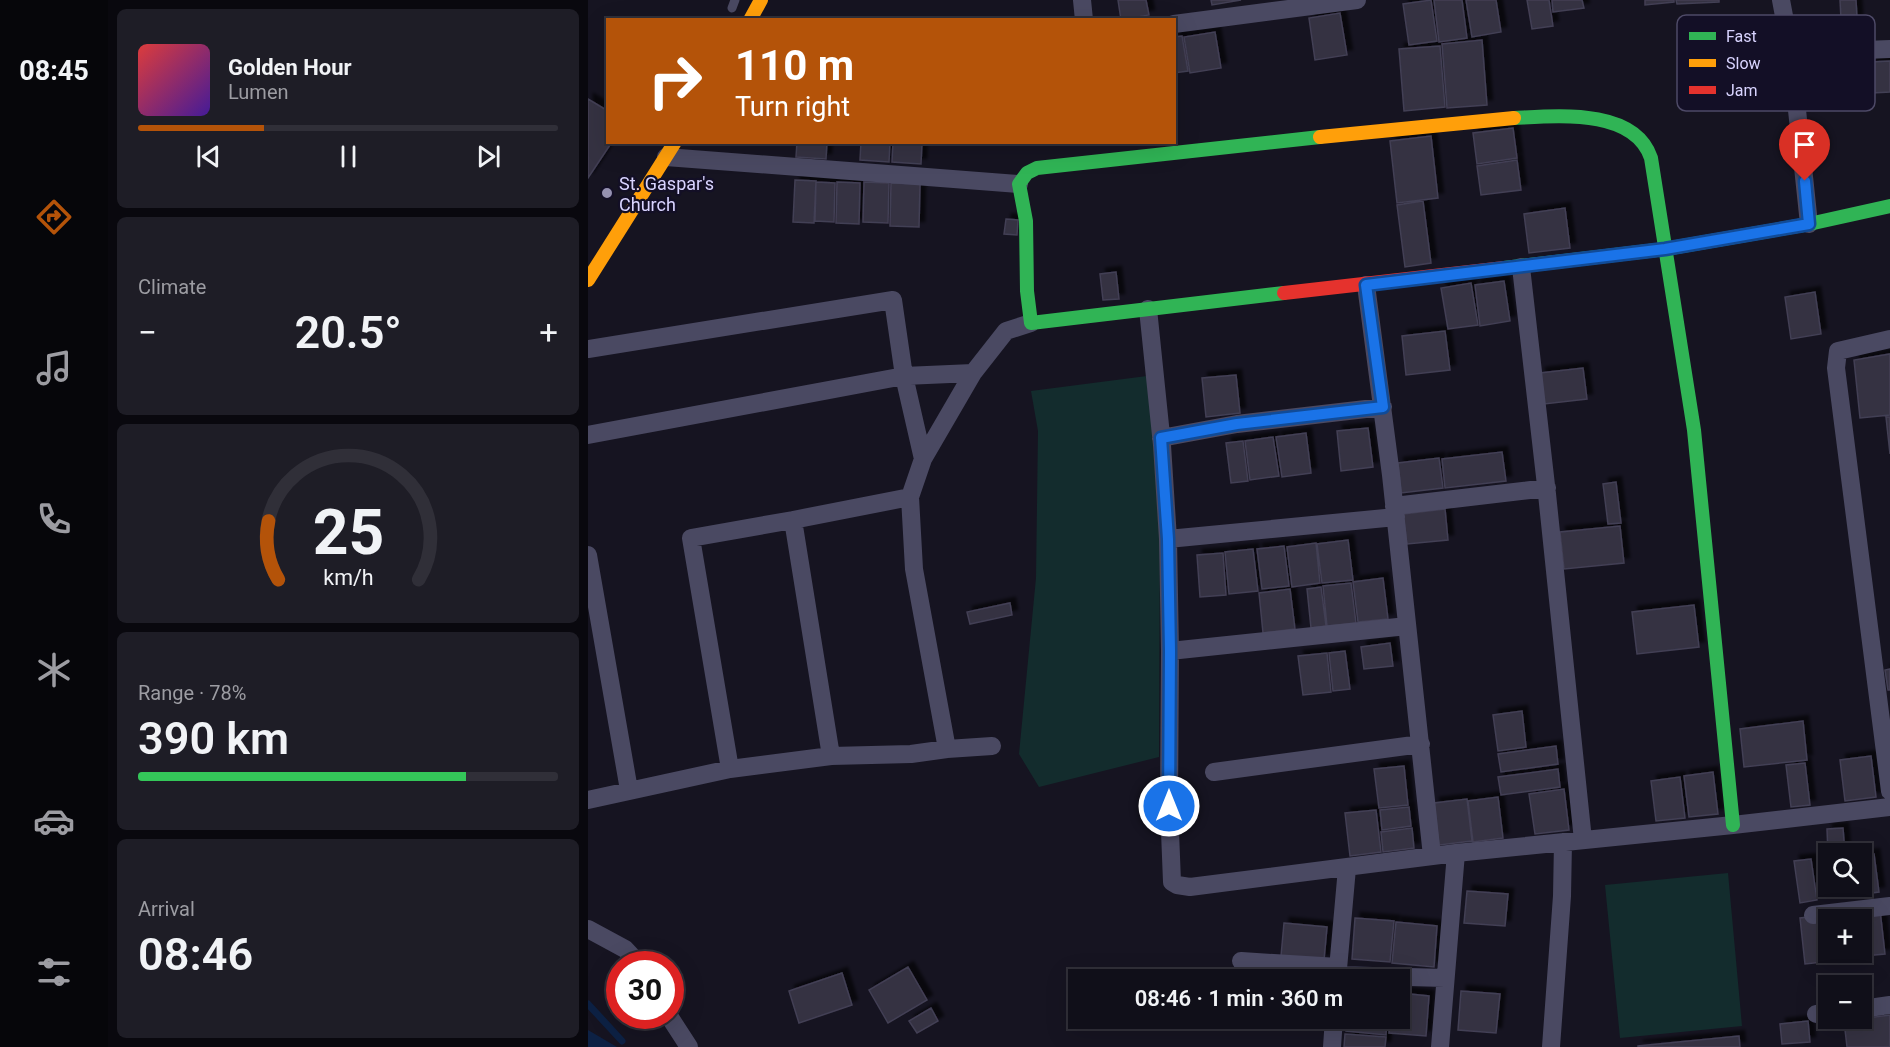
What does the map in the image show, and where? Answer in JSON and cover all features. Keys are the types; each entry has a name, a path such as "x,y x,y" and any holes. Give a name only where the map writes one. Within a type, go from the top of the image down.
{"street":[{"path":"751,18 761,0"},
{"path":"1082,0 1084,18"},
{"path":"1176,24 1357,0"},
{"path":"1781,0 1784,15"},
{"path":"1875,50 1890,49"},
{"path":"1797,111 1809,224"},
{"path":"1031,323 1027,291 1026,221 1019,184 1027,173 1037,168 1345,134 1508,119 1570,117 1611,122 1634,132 1647,145 1653,167 1694,430 1733,825"},
{"path":"588,280 671,150 1019,184"},
{"path":"947,749 914,569 910,497 923,459 973,373 1006,331 1031,323 1665,249 1809,224 1890,206"},
{"path":"1521,267 1547,488 1583,840"},
{"path":"1366,285 1383,407 1432,856"},
{"path":"588,349 893,300 904,376 923,459"},
{"path":"1148,309 1168,539 1169,806 1172,882 1177,885 1190,886 1456,853 1890,807"},
{"path":"1890,339 1838,351 1836,368 1890,791"},
{"path":"588,435 904,376 973,373"},
{"path":"1161,438 1237,424 1383,407"},
{"path":"1168,539 1395,512 1547,488"},
{"path":"730,769 691,538 910,497"},
{"path":"793,520 831,756"},
{"path":"588,555 629,790"},
{"path":"1170,651 1407,626"},
{"path":"1214,772 1421,744"},
{"path":"588,800 730,769 831,756 911,754 992,746"},
{"path":"1551,1047 1562,896 1563,842"},
{"path":"1440,1047 1456,853"},
{"path":"1337,969 1347,868"},
{"path":"1813,915 1890,906"},
{"path":"588,929 627,951"},
{"path":"1241,961 1300,969"},
{"path":"1410,977 1445,978"},
{"path":"1872,1008 1890,1005"},
{"path":"677,1029 688,1047"},
{"path":"1332,1047 1333,1029"}],"green space":[{"path":"1147,376 1160,513 1159,757 1039,787 1019,754 1036,578 1038,431 1031,391"},
{"path":"1728,873 1742,1026 1620,1038 1605,885"}],"water":[{"path":"588,1030 617,1047 588,1047"}],"building":[{"path":"1118,0 1146,0 1149,15 1121,18"},
{"path":"1211,0 1241,0 1212,5"},
{"path":"1431,0 1437,41 1409,45 1403,4"},
{"path":"1434,0 1462,0 1467,38 1439,42"},
{"path":"1466,0 1496,0 1501,32 1472,37"},
{"path":"1527,0 1549,0 1553,26 1532,29"},
{"path":"1552,0 1582,0 1584,8 1553,12"},
{"path":"1645,0 1674,0 1674,2 1645,5"},
{"path":"1676,0 1719,0 1719,2 1677,4"},
{"path":"1840,0 1856,0 1857,15 1841,15"},
{"path":"1340,13 1347,55 1315,60 1309,18"},
{"path":"1215,32 1221,68 1190,73 1184,37"},
{"path":"1182,36 1188,71 1176,73 1176,37"},
{"path":"1482,40 1487,105 1447,108 1442,44"},
{"path":"1440,46 1445,107 1404,111 1399,49"},
{"path":"1890,61 1890,92 1875,93 1875,62"},
{"path":"588,99 606,110 606,144 611,144 588,178"},
{"path":"1513,128 1517,158 1477,164 1473,133"},
{"path":"1431,136 1438,198 1397,203 1390,141"},
{"path":"797,144 827,144 826,159 796,157"},
{"path":"861,144 890,144 889,162 860,160"},
{"path":"893,144 922,144 921,164 892,162"},
{"path":"1517,160 1521,190 1481,195 1477,166"},
{"path":"795,180 816,181 814,223 793,222"},
{"path":"816,182 835,183 834,222 815,221"},
{"path":"837,182 860,183 859,224 836,223"},
{"path":"864,182 889,183 888,223 863,222"},
{"path":"891,183 920,184 919,227 890,226"},
{"path":"1423,201 1431,263 1405,267 1397,205"},
{"path":"1565,208 1570,248 1529,253 1524,214"},
{"path":"1006,219 1018,220 1017,235 1004,234"},
{"path":"1116,272 1119,299 1103,300 1100,274"},
{"path":"1504,281 1510,321 1480,326 1475,285"},
{"path":"1471,283 1478,325 1448,329 1441,288"},
{"path":"1815,292 1821,334 1791,339 1785,297"},
{"path":"1445,331 1450,370 1406,375 1402,336"},
{"path":"1890,354 1890,415 1860,418 1854,360"},
{"path":"1583,368 1587,399 1544,404 1540,373"},
{"path":"1236,375 1240,413 1206,417 1202,378"},
{"path":"1886,417 1890,417 1890,454"},
{"path":"1368,428 1373,467 1341,471 1337,431"},
{"path":"1306,433 1311,473 1282,477 1276,437"},
{"path":"1273,437 1279,476 1250,480 1245,441"},
{"path":"1243,441 1248,481 1231,483 1226,443"},
{"path":"1502,452 1506,481 1445,488 1442,459"},
{"path":"1439,458 1443,488 1401,493 1398,463"},
{"path":"1616,482 1621,523 1608,524 1603,484"},
{"path":"1445,509 1448,540 1407,544 1403,514"},
{"path":"1620,526 1624,563 1564,569 1560,532"},
{"path":"1348,540 1353,580 1322,583 1317,544"},
{"path":"1316,543 1320,583 1292,587 1287,547"},
{"path":"1284,546 1289,586 1262,589 1257,549"},
{"path":"1253,549 1258,591 1229,594 1225,552"},
{"path":"1223,553 1226,595 1200,597 1197,555"},
{"path":"1383,578 1388,619 1358,622 1353,582"},
{"path":"1351,583 1356,623 1327,626 1323,586"},
{"path":"1321,587 1326,626 1311,628 1307,589"},
{"path":"1290,589 1295,629 1263,633 1259,593"},
{"path":"1010,603 1012,615 970,624 967,612"},
{"path":"1694,605 1699,647 1637,654 1632,612"},
{"path":"1390,643 1393,666 1364,669 1361,647"},
{"path":"1345,651 1350,689 1333,691 1329,653"},
{"path":"1327,653 1331,692 1303,695 1298,656"},
{"path":"1890,669 1890,690 1888,690 1885,670"},
{"path":"1522,711 1526,747 1498,751 1493,715"},
{"path":"1803,721 1807,760 1744,767 1740,729"},
{"path":"1556,746 1558,764 1501,772 1498,754"},
{"path":"1871,756 1876,797 1845,801 1840,760"},
{"path":"1805,763 1810,805 1791,807 1786,765"},
{"path":"1404,766 1408,805 1379,808 1374,769"},
{"path":"1558,769 1560,787 1501,795 1498,777"},
{"path":"1713,772 1718,814 1689,817 1684,776"},
{"path":"1680,777 1685,818 1656,821 1651,781"},
{"path":"1564,789 1569,830 1535,834 1529,794"},
{"path":"1498,797 1503,838 1473,842 1468,801"},
{"path":"1467,799 1472,841 1439,845 1434,803"},
{"path":"1409,807 1411,826 1382,830 1380,810"},
{"path":"1376,810 1381,852 1350,856 1345,813"},
{"path":"1412,828 1414,848 1383,852 1381,832"},
{"path":"1843,828 1844,843 1828,843 1827,829"},
{"path":"1872,854 1874,854 1879,892 1872,893"},
{"path":"1811,859 1817,900 1800,903 1794,861"},
{"path":"1467,891 1508,894 1505,926 1464,923"},
{"path":"1880,910 1885,954 1872,955 1872,913"},
{"path":"1818,916 1818,963 1805,964 1800,918"},
{"path":"1355,918 1394,921 1390,962 1352,959"},
{"path":"1396,922 1437,926 1434,967 1392,963"},
{"path":"1284,923 1327,927 1324,960 1281,956"},
{"path":"908,967 927,1000 888,1023 869,990"},
{"path":"842,973 852,1005 799,1023 789,991"},
{"path":"1461,991 1500,994 1496,1033 1458,1030"},
{"path":"1410,994 1429,996 1426,1036 1389,1033 1389,1029 1410,1029"},
{"path":"931,1008 938,1021 917,1033 909,1021"},
{"path":"1890,1015 1890,1047 1847,1047 1845,1029 1872,1029 1872,1017"},
{"path":"1808,1021 1810,1042 1782,1044 1780,1024"},
{"path":"1346,1029 1386,1029 1386,1035 1346,1031"},
{"path":"1345,1034 1386,1037 1385,1047 1344,1047"},
{"path":"1739,1036 1740,1047 1638,1047 1638,1046"}],"waterway":[{"path":"588,1004 622,1041"}],"traffic: fast":[{"path":"1514,118 1572,117 1612,123 1628,130 1642,142 1651,158 1694,430 1733,825"},
{"path":"1284,293 1031,323 1027,291 1026,221 1019,184 1027,173 1037,168 1320,137"},
{"path":"1504,268 1665,249 1809,224 1890,206"}],"traffic: slow":[{"path":"751,18 761,0"},
{"path":"1320,137 1514,118"},
{"path":"588,280 674,144"}],"traffic: jam":[{"path":"1284,293 1504,268"}],"place":[{"name":"St. Gaspar's Church","path":"607,193"}],"route":[{"path":"1169,806 1168,539 1161,438 1237,424 1383,407 1366,285 1665,249 1809,224 1805,181"}]}
